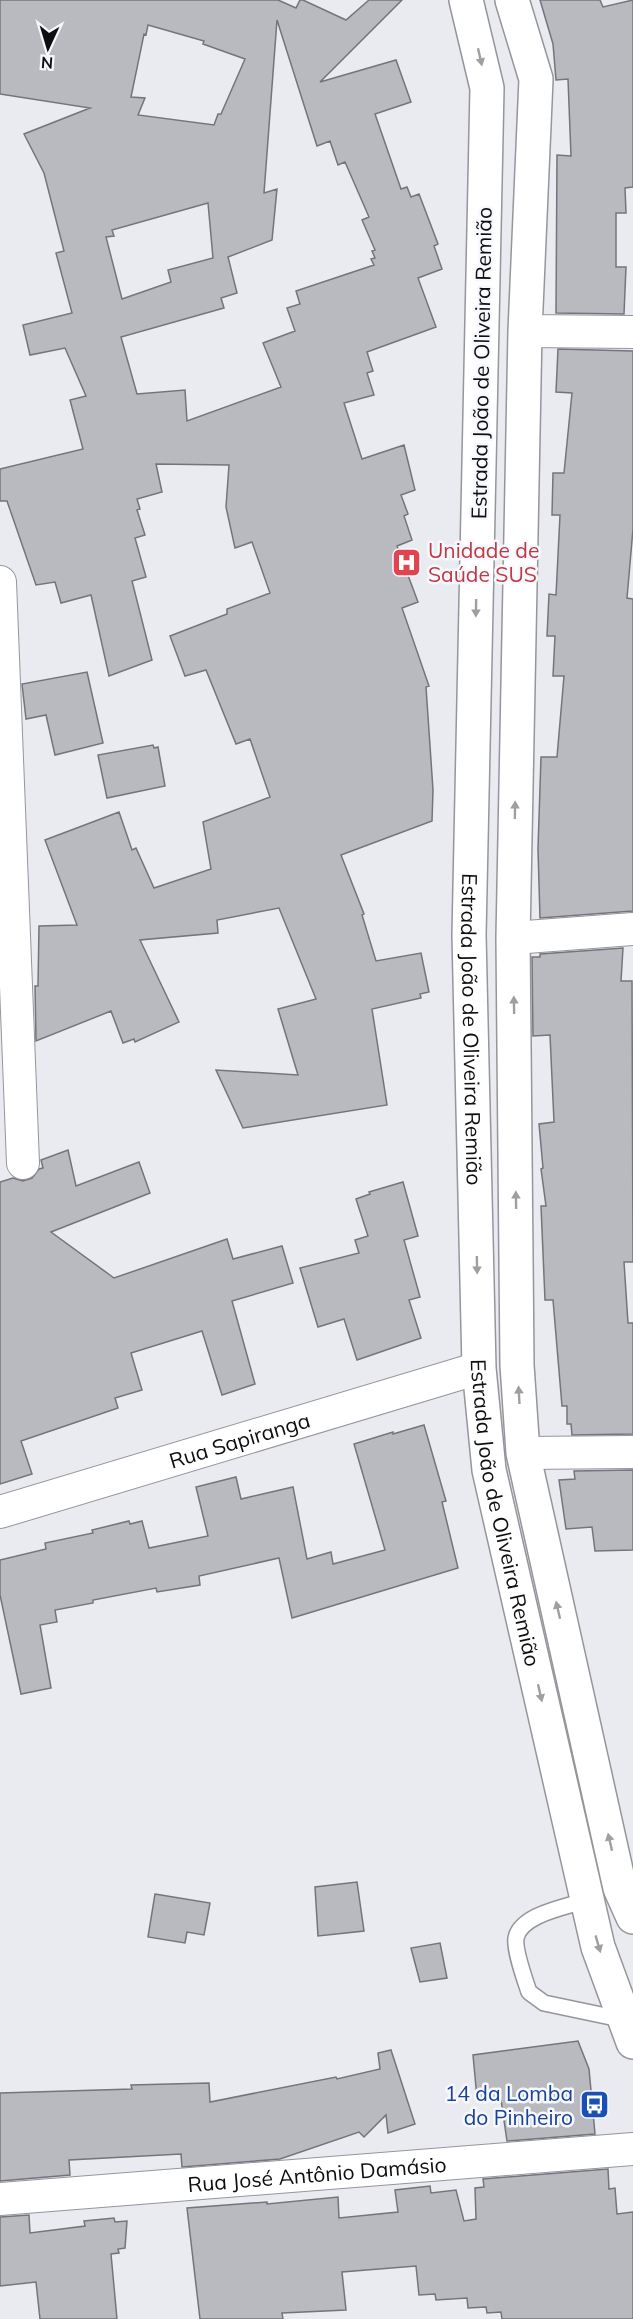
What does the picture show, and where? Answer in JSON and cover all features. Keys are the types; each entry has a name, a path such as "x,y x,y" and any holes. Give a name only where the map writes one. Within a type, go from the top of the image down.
{"main road":[{"name":"Estrada João de Oliveira Remião","path":"466,0 487,88 469,935 479,1368 489,1470 598,1947 629,2031"},
{"name":"Estrada João de Oliveira Remião","path":"512,0 536,79 525,331 513,938 517,1365 523,1453 629,1898"}],"street":[{"path":"525,331 633,332"},
{"path":"0,582 7,908 23,1163"},
{"path":"513,938 633,929"},
{"name":"Rua Sapiranga","path":"0,1512 479,1368"},
{"path":"523,1453 633,1452"},
{"name":"Rua José Antônio Damásio","path":"0,2199 633,2149"}],"lane":[{"path":"587,1900 529,1919 519,1931 516,1940 529,1992 544,2003 629,2031"}],"building":[{"path":"0,0 278,0 296,8 300,0 303,0 346,20 369,0 402,0 320,82 396,60 411,102 375,114 401,189 407,187 411,197 419,194 438,244 434,246 442,269 418,278 436,327 367,352 373,371 367,373 374,395 344,403 362,459 404,445 415,490 401,495 408,514 404,516 412,540 397,546 418,602 402,608 429,686 426,687 433,790 432,821 341,855 364,914 362,915 376,961 421,953 429,992 420,994 421,998 372,1009 387,1105 243,1128 216,1070 298,1075 278,1009 316,999 279,908 217,920 218,933 140,940 179,1022 135,1042 134,1039 123,1043 111,1011 36,1041 35,986 38,986 39,926 77,925 45,840 119,812 132,850 136,848 154,888 211,869 203,822 270,797 250,739 236,744 206,670 185,676 170,636 227,614 227,609 270,593 252,542 235,548 226,507 229,465 156,464 162,492 137,499 140,509 137,510 145,535 135,538 146,577 132,581 152,660 109,676 91,595 61,603 55,582 36,585 7,501 0,501 0,469 83,449 70,400 86,396 65,348 30,355 23,325 72,313 56,253 64,251 44,173 24,134 90,108 0,94","holes":["277,20 317,146 330,141 338,165 345,162 369,217 362,220 375,250 372,251 375,258 371,259 374,265 296,291 300,304 287,308 295,331 263,343 281,387 187,421 185,390 137,394 121,337 224,308 221,298 237,293 228,257 272,240 277,189 264,193","148,25 204,41 203,44 245,59 214,125 138,115 145,98 131,97 144,34 146,35","208,203 213,258 168,270 171,282 122,299 106,237 114,236 112,230"]},
{"path":"540,0 600,0 603,7 633,0 633,187 625,188 626,213 616,213 616,267 626,267 624,314 556,313 557,155 571,156 568,79 556,80 553,44"},
{"path":"558,349 633,351 633,529 627,598 633,599 633,911 540,918 538,849 541,757 557,757 564,676 553,676 555,636 547,636 549,594 556,595 560,515 552,515 553,473 564,473 572,393 556,392"},
{"path":"87,672 103,743 55,755 46,715 26,719 22,684"},
{"path":"153,745 154,748 158,747 165,786 107,798 98,755"},
{"path":"623,948 621,981 632,981 633,1262 624,1262 628,1323 633,1323 633,1434 572,1435 571,1424 567,1424 567,1406 562,1406 553,1300 545,1300 541,1206 546,1206 541,1169 543,1168 539,1124 554,1122 550,1035 533,1036 532,957 540,957 540,954"},
{"path":"68,1150 76,1186 139,1162 150,1193 51,1232 114,1278 227,1239 233,1259 282,1246 293,1283 232,1301 255,1384 222,1395 202,1331 131,1353 142,1390 115,1398 118,1408 21,1441 32,1474 0,1484 0,1182 13,1178 23,1181 32,1178 39,1169 43,1168 41,1160"},
{"path":"403,1182 418,1236 404,1240 420,1297 409,1300 421,1338 357,1360 344,1319 318,1327 300,1268 359,1253 355,1240 368,1236 356,1199 370,1194 369,1192"},
{"path":"424,1425 446,1501 442,1502 458,1568 292,1618 279,1558 199,1576 200,1585 157,1592 156,1588 55,1610 57,1622 40,1625 51,1688 21,1694 0,1595 0,1560 46,1549 45,1543 93,1533 92,1530 129,1521 130,1524 142,1521 149,1548 208,1536 196,1487 236,1477 241,1499 293,1487 307,1559 331,1552 333,1564 385,1550 354,1444"},
{"path":"633,1470 633,1550 595,1551 592,1527 566,1529 559,1480 575,1479 574,1471"},
{"path":"357,1882 364,1931 318,1936 315,1887"},
{"path":"155,1894 210,1903 204,1935 187,1932 185,1943 148,1937"},
{"path":"440,1943 447,1978 420,1982 411,1948"},
{"path":"578,2041 589,2069 595,2134 507,2141 501,2100 477,2098 473,2055"},
{"path":"391,2050 415,2124 388,2133 386,2115 364,2137 359,2132 280,2159 182,2167 181,2154 69,2160 70,2175 0,2181 0,2093 132,2089 131,2085 209,2083 210,2102 380,2069 378,2053"},
{"path":"608,2169 609,2189 615,2188 617,2214 633,2212 633,2319 502,2319 501,2312 487,2313 486,2307 468,2308 467,2298 436,2300 435,2294 419,2295 416,2266 342,2272 346,2310 282,2313 283,2319 200,2319 187,2208 267,2202 267,2204 338,2197 339,2218 398,2212 395,2190 430,2186 431,2193 456,2190 464,2221 476,2219 475,2188 484,2187 483,2179"},
{"path":"29,2215 30,2233 85,2226 84,2221 114,2218 115,2222 127,2221 125,2248 118,2249 119,2253 111,2254 117,2319 40,2319 36,2282 0,2286 0,2217"}],"place":[{"name":"Unidade de Saúde SUS","path":"407,562"},
{"name":"14 da Lomba do Pinheiro","path":"594,2105"}]}
